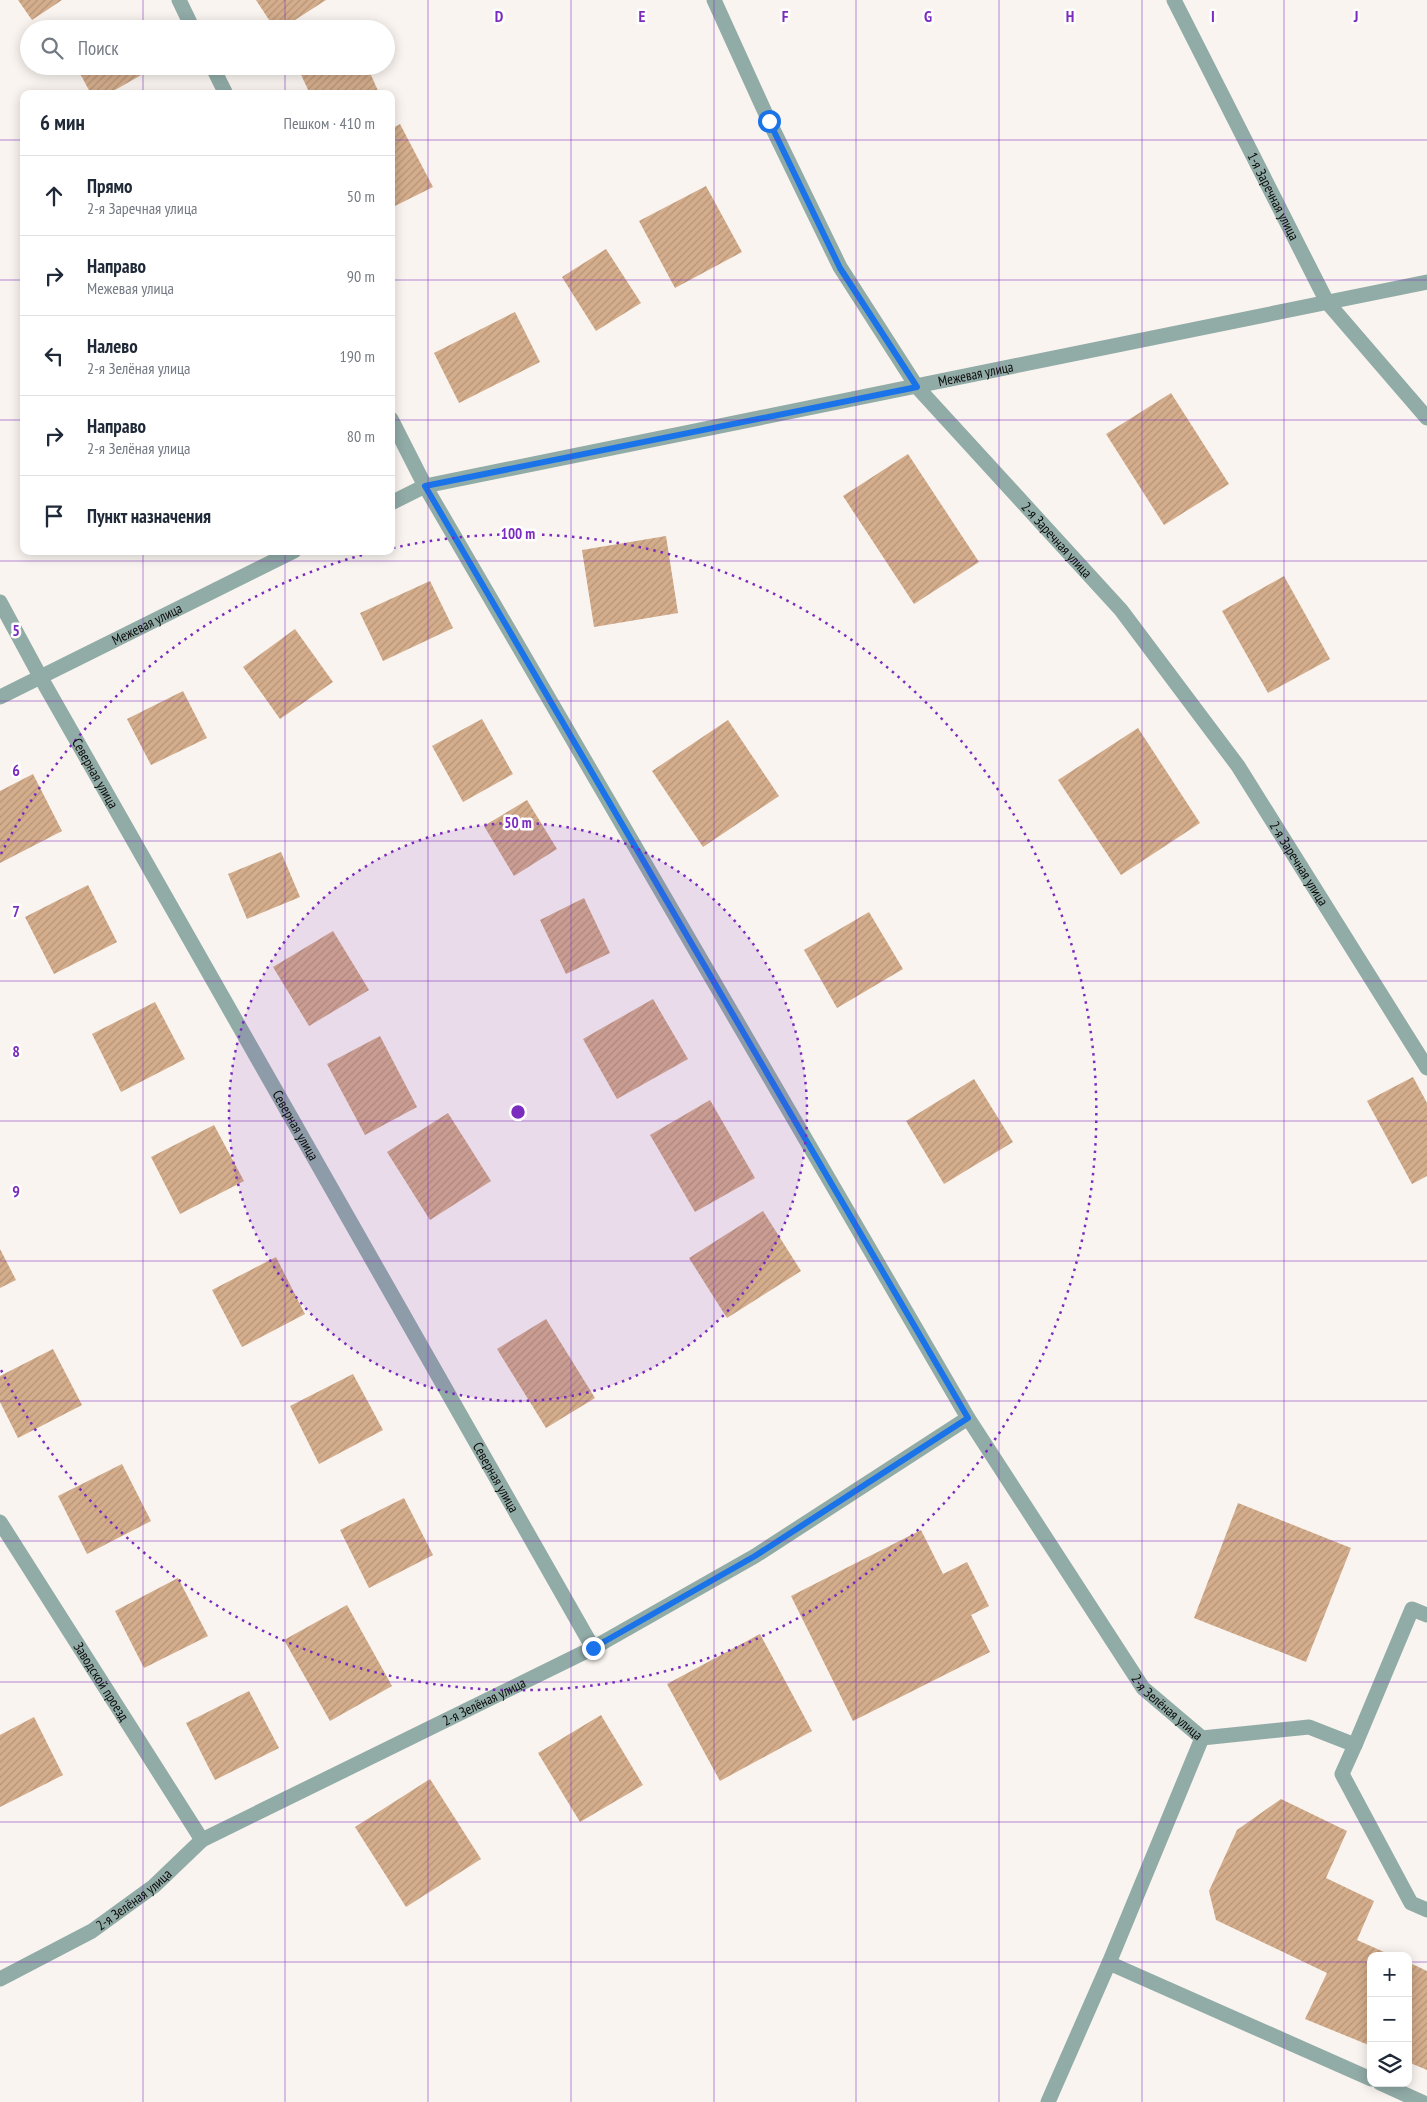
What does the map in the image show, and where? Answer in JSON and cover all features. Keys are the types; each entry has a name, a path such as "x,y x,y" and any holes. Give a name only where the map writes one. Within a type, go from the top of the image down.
{"street":[{"path":"179,0 189,20"},
{"name":"2-я Заречная улица","path":"714,0 769,121 840,268 917,387 1121,610 1238,766 1427,1068"},
{"name":"1-я Заречная улица","path":"1174,0 1327,302 1427,418"},
{"path":"216,75 224,90"},
{"path":"1327,302 1427,282"},
{"name":"Межевая улица","path":"395,501 425,486 1327,302"},
{"name":"2-я Зелёная улица","path":"395,427 425,486 968,1418 1143,1688 1202,1738 1109,1963 1048,2102"},
{"name":"Межевая улица","path":"0,698 286,555"},
{"name":"Северная улица","path":"0,602 41,678 593,1648"},
{"name":"2-я Зелёная улица","path":"0,1979 92,1931 154,1886 202,1840 593,1648 755,1556 968,1418"},
{"name":"Заводской проезд","path":"0,1522 202,1840"},
{"path":"1427,1615 1412,1609 1342,1774 1411,1903 1427,1910"},
{"path":"1202,1738 1309,1727 1355,1745"},
{"path":"1109,1963 1367,2077"},
{"path":"1389,2087 1422,2102"}],"building":[{"path":"18,0 62,0 32,20"},
{"path":"256,0 326,0 295,20 269,20"},
{"path":"81,75 141,75 115,90 89,90"},
{"path":"301,75 371,75 378,90 308,90"},
{"path":"400,124 433,187 395,206 395,127"},
{"path":"706,186 742,252 675,288 639,221"},
{"path":"606,249 641,303 596,331 562,277"},
{"path":"515,312 540,362 459,403 434,353"},
{"path":"1171,393 1229,484 1164,525 1106,434"},
{"path":"908,454 979,562 914,604 843,496"},
{"path":"666,536 678,613 594,627 582,550"},
{"path":"1284,576 1330,659 1268,693 1222,611"},
{"path":"430,581 453,628 383,661 360,613"},
{"path":"295,629 333,682 280,719 243,667"},
{"path":"183,691 207,738 151,765 127,719"},
{"path":"482,719 513,774 463,802 432,746"},
{"path":"728,720 779,796 703,847 652,771"},
{"path":"1138,728 1200,823 1121,875 1058,780"},
{"path":"33,774 62,831 0,863 0,791"},
{"path":"527,800 557,849 514,876 484,826"},
{"path":"281,852 300,897 247,919 228,874"},
{"path":"88,885 117,942 54,974 25,917"},
{"path":"584,898 610,953 566,974 540,920"},
{"path":"869,912 903,969 837,1008 804,950"},
{"path":"333,931 369,990 309,1026 273,967"},
{"path":"653,999 688,1059 617,1099 583,1039"},
{"path":"155,1002 185,1059 121,1092 92,1034"},
{"path":"380,1036 417,1107 365,1135 327,1064"},
{"path":"1413,1077 1427,1103 1427,1176 1412,1184 1367,1101"},
{"path":"974,1079 1013,1142 944,1184 906,1121"},
{"path":"710,1100 755,1178 695,1212 650,1135"},
{"path":"448,1113 491,1181 430,1220 387,1152"},
{"path":"214,1125 244,1181 180,1214 151,1157"},
{"path":"763,1211 801,1271 727,1318 689,1258"},
{"path":"0,1249 16,1280 0,1288"},
{"path":"276,1257 305,1314 242,1347 212,1290"},
{"path":"546,1319 595,1398 546,1428 497,1349"},
{"path":"53,1349 82,1405 18,1438 0,1402 0,1376"},
{"path":"353,1374 383,1430 319,1464 290,1406"},
{"path":"122,1464 151,1521 87,1554 58,1496"},
{"path":"404,1498 433,1555 369,1588 340,1530"},
{"path":"1238,1503 1351,1548 1306,1662 1194,1618"},
{"path":"921,1530 943,1574 967,1562 989,1606 971,1615 990,1652 853,1721 791,1596"},
{"path":"178,1578 208,1636 144,1668 115,1611"},
{"path":"347,1605 392,1686 330,1721 284,1640"},
{"path":"760,1634 812,1731 720,1781 667,1684"},
{"path":"249,1691 279,1748 215,1780 186,1723"},
{"path":"601,1715 643,1785 580,1822 538,1753"},
{"path":"34,1717 63,1775 0,1807 0,1735"},
{"path":"430,1779 481,1859 406,1907 355,1827"},
{"path":"1281,1799 1347,1831 1326,1878 1374,1901 1357,1940 1384,1952 1367,1952 1367,2044 1305,2019 1327,1973 1216,1920 1209,1891 1237,1830"},
{"path":"1412,1964 1427,1971 1427,2070 1412,2064"}],"route":[{"path":"593,1648 755,1556 968,1418 425,486 917,387 840,268 769,121"}]}
